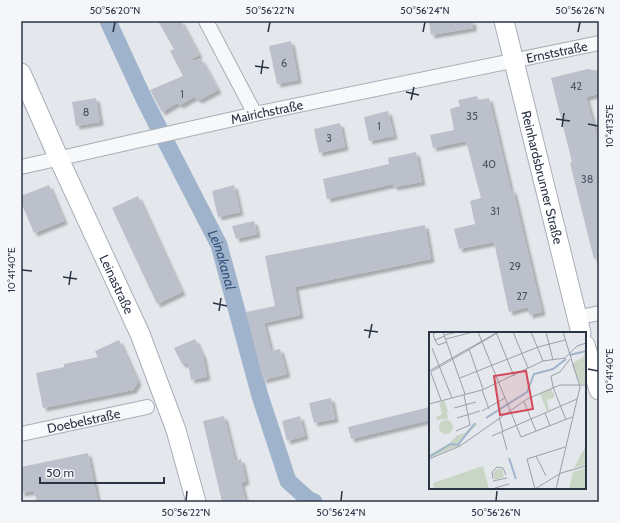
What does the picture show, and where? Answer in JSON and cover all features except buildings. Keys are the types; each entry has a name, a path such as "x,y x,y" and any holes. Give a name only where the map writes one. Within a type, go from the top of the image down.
{"street":[{"path":"206,21 255,114"},
{"name":"Reinhardsbrunner Straße","path":"504,21 579,326"},
{"name":"Ernststraße","path":"514,61 599,43"},
{"name":"Mairichstraße","path":"21,167 255,114 514,61"},
{"name":"Leinastraße","path":"21,73 140,334 176,430 196,502"},
{"path":"579,326 599,313"},
{"path":"586,348 599,390"},
{"name":"Doebelstraße","path":"21,434 146,407"}],"waterway":[{"name":"Leinakanal","path":"108,21 145,101 219,245 260,396 288,481 309,500 314,502"}]}
